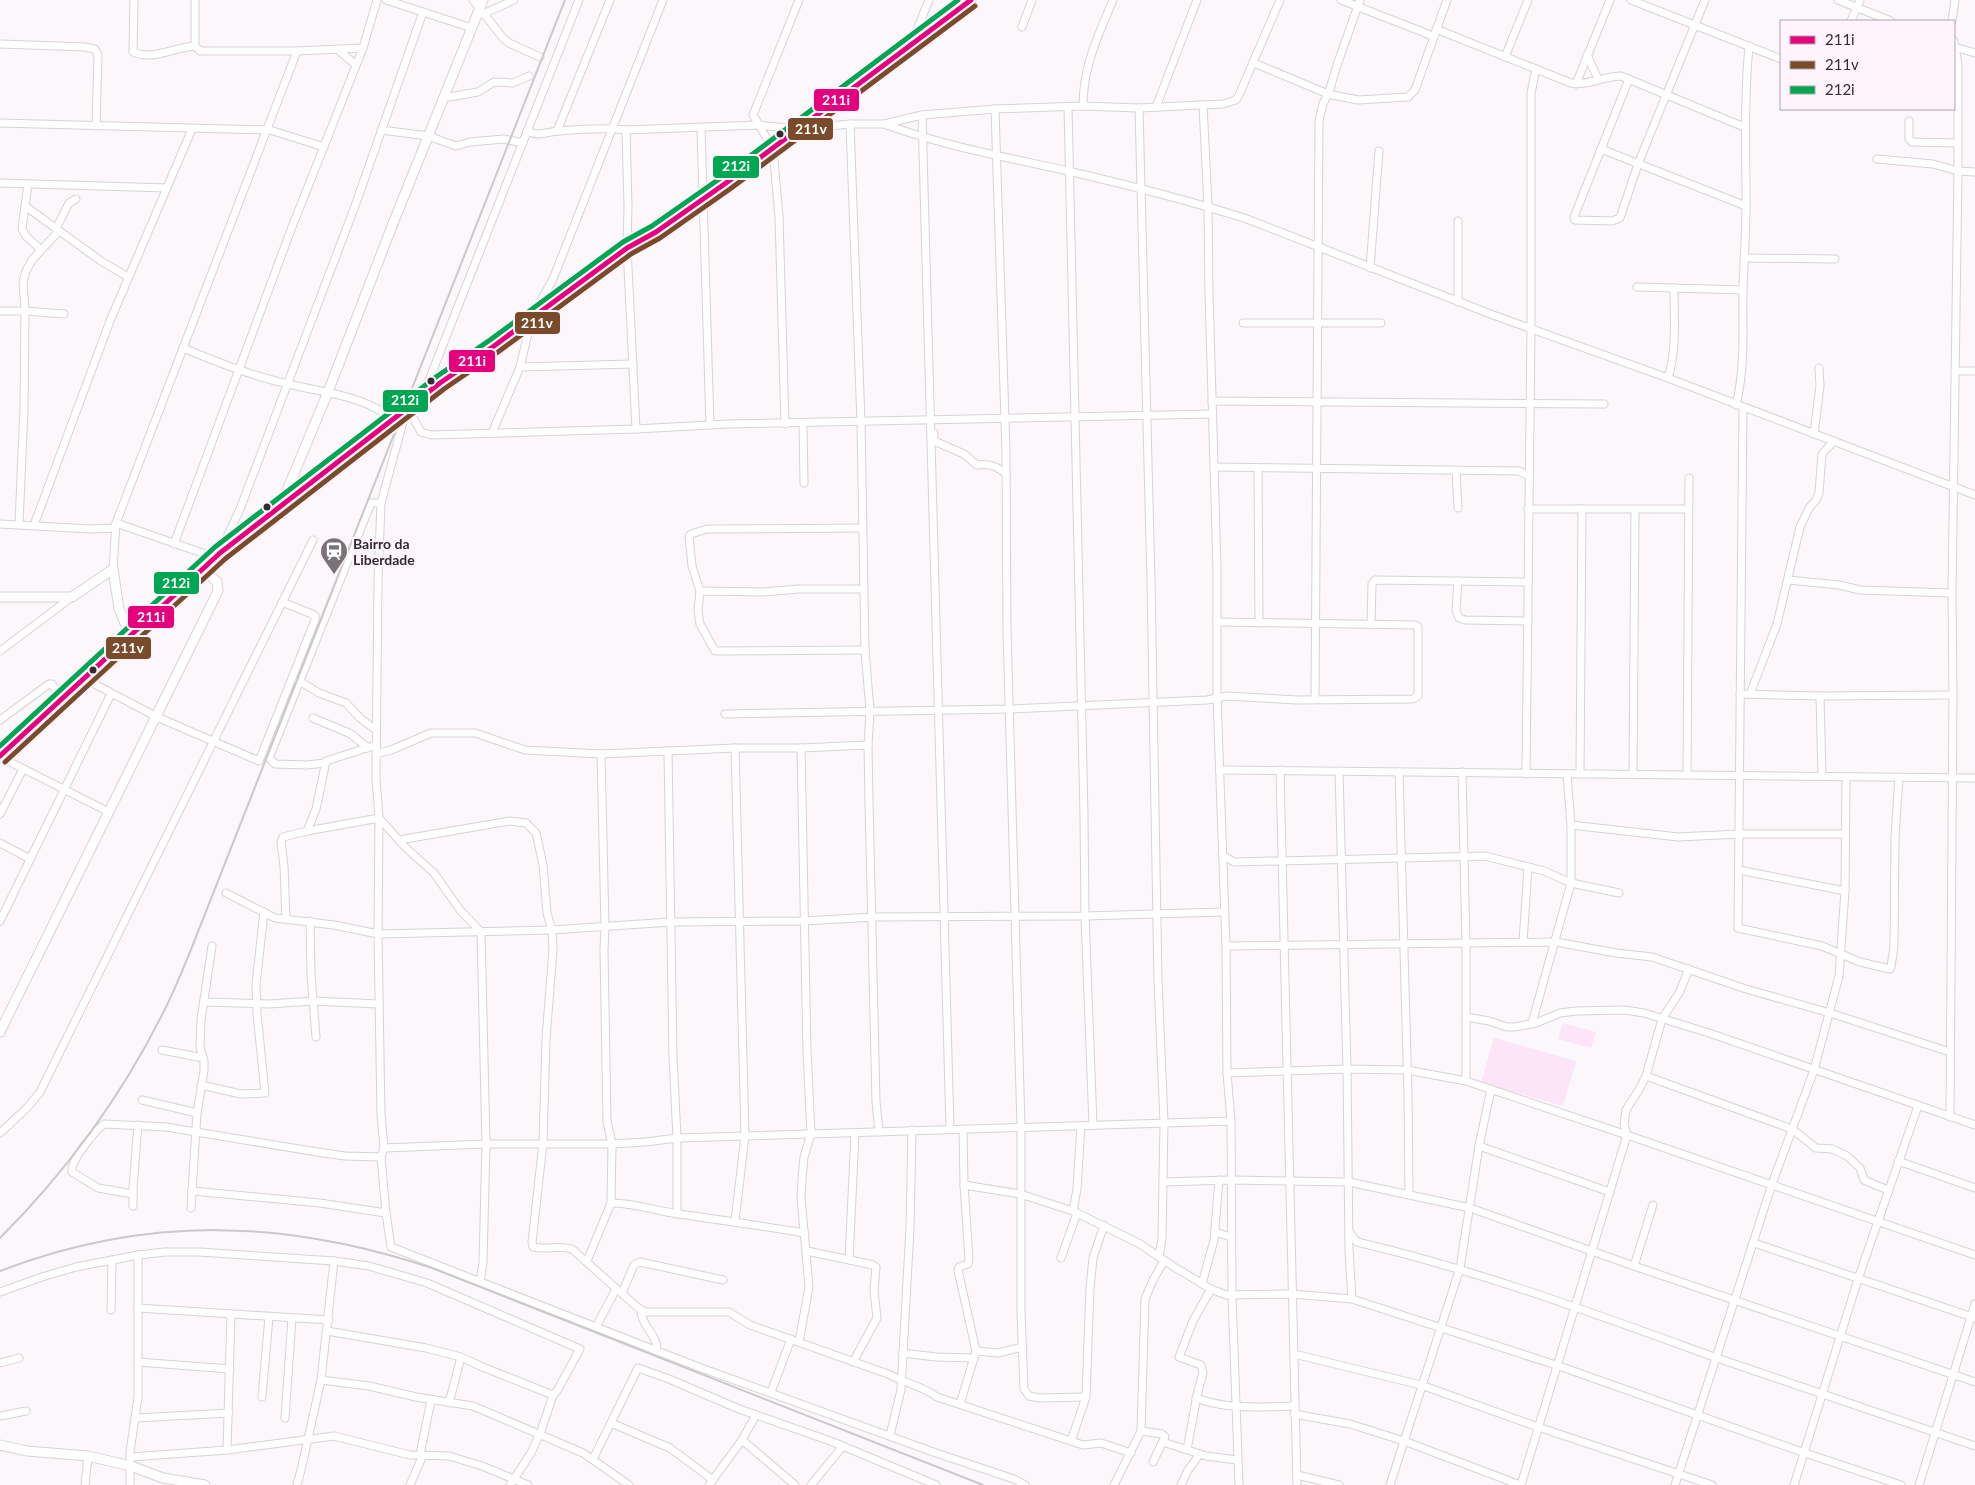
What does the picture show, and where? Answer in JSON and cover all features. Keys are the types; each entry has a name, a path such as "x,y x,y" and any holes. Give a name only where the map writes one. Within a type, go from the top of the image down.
{"main road":[{"path":"0,756 131,637 217,555 277,508 440,383 494,346 627,248 656,232 773,149 972,0"}],"street":[{"path":"134,0 133,52 138,54 162,54 180,47 195,46"},
{"path":"195,0 195,46 198,50 297,51 362,48"},
{"path":"174,544 356,65 377,0"},
{"path":"388,0 472,28"},
{"path":"473,0 482,7 496,31 509,43 540,58"},
{"path":"482,7 514,0"},
{"path":"580,0 429,380 409,408 380,502 376,730 379,818 378,934 381,1115 384,1148 382,1157 390,1242 394,1250 442,1265 480,1282 656,1351 1025,1485"},
{"path":"557,131 610,0"},
{"path":"492,433 520,367 532,318 553,279 663,0"},
{"path":"786,424 779,217 773,149 758,125 753,112 798,0"},
{"path":"917,40 917,32 929,0"},
{"path":"1022,27 1032,0"},
{"path":"1083,106 1087,64 1113,0"},
{"path":"1156,107 1197,0"},
{"path":"527,131 537,135 557,131 612,128 626,130 758,125 798,129 850,124 884,124 922,115 995,109 1083,106 1139,108 1223,104 1236,100 1254,63 1280,0"},
{"path":"1341,0 1359,4 1576,84 1612,76 1629,79 1744,127"},
{"path":"1254,63 1328,94 1358,100 1408,97 1414,90 1447,0"},
{"path":"1505,57 1528,0"},
{"path":"1576,84 1610,0"},
{"path":"1631,0 1780,60"},
{"path":"1629,79 1574,217 1575,220 1612,221 1620,218 1638,164 1705,0"},
{"path":"1838,0 1858,4 1889,20"},
{"path":"1952,20 1955,0"},
{"path":"1315,699 1319,121 1322,106 1328,94 1359,4"},
{"path":"1852,20 1858,4"},
{"path":"277,508 283,500 328,392 443,98 482,7"},
{"path":"0,524 115,525 174,544 217,555 240,509 356,206 423,12"},
{"path":"0,44 96,49 98,55 96,126"},
{"path":"1955,45 1975,53"},
{"path":"1749,46 1744,127 1746,206 1743,363 1739,406 1740,834 1738,928 1822,946 1868,965 1890,968 1892,966 1899,777"},
{"path":"337,48 356,65"},
{"path":"1950,1117 1952,593 1958,172 1958,65 1955,50"},
{"path":"131,637 119,609 113,569 115,525 297,51"},
{"path":"1587,55 1598,79"},
{"path":"1526,774 1531,329 1531,93 1536,69"},
{"path":"443,98 478,92 494,82 512,83 529,76"},
{"path":"1203,105 1208,206 1212,414 1215,468 1217,697 1223,912 1226,946 1227,1073 1231,1121 1232,1296 1239,1485"},
{"path":"1068,107 1085,916 1094,1125"},
{"path":"1114,1485 1141,1431 1145,1300 1162,1259 1164,1122 1152,702 1139,108"},
{"path":"995,109 1006,474 1021,1127 1020,1194 1024,1389 1028,1395 1039,1398 1086,1396"},
{"path":"922,115 928,272 930,423 950,1129"},
{"path":"1909,121 1909,139 1912,142 1958,143"},
{"path":"0,123 266,130 275,131 324,147"},
{"path":"850,124 861,422 865,650 870,711 868,745 876,1102 879,1132"},
{"path":"884,124 922,138 1141,189 1208,206 1247,219 1458,302 1668,378 1975,495"},
{"path":"34,525 110,321 192,128"},
{"path":"701,128 710,425"},
{"path":"382,130 428,136 456,146 470,142 504,138 523,142"},
{"path":"626,130 627,248 636,429"},
{"path":"1601,150 1746,206"},
{"path":"1370,268 1379,151"},
{"path":"1877,159 1933,164 1958,172 1975,172"},
{"path":"0,183 167,188"},
{"path":"28,184 22,227 23,232 41,250"},
{"path":"19,524 24,408 24,276 29,264 58,230 69,203 76,199"},
{"path":"25,206 101,261 128,277"},
{"path":"1458,221 1458,302"},
{"path":"1744,258 1835,259"},
{"path":"1636,287 1743,290"},
{"path":"1668,378 1672,366 1674,348 1674,288"},
{"path":"0,311 64,314"},
{"path":"1243,323 1381,323"},
{"path":"183,348 239,370 287,384 328,392 355,400 386,414 390,419 389,424"},
{"path":"520,367 633,364"},
{"path":"1814,434 1820,386 1819,368"},
{"path":"1956,371 1975,371"},
{"path":"1212,401 1604,404"},
{"path":"409,408 421,432 426,434 636,429 710,425 861,422 930,423 1004,418 1147,417 1212,414"},
{"path":"930,423 934,426 934,441 964,454 977,465 989,464 999,468 1006,474"},
{"path":"803,424 804,484"},
{"path":"1750,694 1777,624 1800,527 1819,493 1822,454 1821,436"},
{"path":"1822,454 1834,441"},
{"path":"1519,472 1529,466"},
{"path":"1215,468 1519,472 1529,476"},
{"path":"1258,468 1259,623"},
{"path":"1456,472 1458,508"},
{"path":"1687,774 1689,478"},
{"path":"376,745 325,763 307,765 274,764 269,758 371,503 380,502"},
{"path":"1528,509 1688,509"},
{"path":"1580,774 1582,509"},
{"path":"1633,774 1635,510"},
{"path":"862,528 707,529 689,536 692,566 700,591 698,610 700,624 716,651 865,650"},
{"path":"0,1133 27,1108 40,1092 313,540"},
{"path":"0,1032 218,591 217,582 203,568"},
{"path":"0,651 113,569"},
{"path":"1371,625 1372,584 1376,580 1528,582"},
{"path":"1788,580 1839,585 1860,590 1952,593"},
{"path":"1458,581 1456,610 1459,618 1465,620 1528,622"},
{"path":"700,591 764,592 799,589 864,589"},
{"path":"0,597 72,597"},
{"path":"85,679 157,717 257,761 260,759 315,620 315,616 312,614 282,602"},
{"path":"725,714 1081,706 1207,700 1217,697 1340,700 1417,697 1418,626 1217,622"},
{"path":"299,681 346,703 360,718 376,730"},
{"path":"0,720 49,684 52,684 60,701"},
{"path":"0,922 111,694"},
{"path":"1740,694 1953,696"},
{"path":"1820,696 1822,776"},
{"path":"313,718 351,734 368,748"},
{"path":"376,754 431,733 482,734 525,750 601,754 868,745"},
{"path":"735,748 745,1136 735,1221"},
{"path":"799,1342 809,1287 801,1198 802,1179 804,1157 812,1134 808,1051 801,748"},
{"path":"668,751 673,1057 678,1138 677,1214"},
{"path":"587,1261 611,1203 612,1144 607,1121 601,754"},
{"path":"0,756 109,812"},
{"path":"307,831 321,791 325,763"},
{"path":"0,814 23,769"},
{"path":"1220,770 1975,778"},
{"path":"1280,770 1296,1485"},
{"path":"1339,771 1348,1069 1349,1250 1352,1299"},
{"path":"1399,772 1409,1194"},
{"path":"1462,772 1466,943 1466,1081"},
{"path":"1532,1024 1571,883 1571,825 1567,774"},
{"path":"1676,1485 1715,1357 1736,1301 1772,1184 1814,1070 1839,976 1844,891 1846,777"},
{"path":"286,919 281,842 283,837 379,818"},
{"path":"379,818 434,873 460,910 481,932 486,1144 483,1262 480,1282"},
{"path":"399,840 510,821 526,823 534,829 539,842 553,949 546,1039 543,1143 532,1246 544,1249 565,1247 572,1249 641,1311 654,1313 729,1312 750,1325 888,1374 900,1381 928,1390 937,1397 1083,1445 1101,1443 1131,1453"},
{"path":"1571,825 1678,837 1740,834 1845,834"},
{"path":"0,843 30,859"},
{"path":"1222,855 1234,862"},
{"path":"1222,867 1234,862 1485,856 1528,867 1571,883 1619,893"},
{"path":"1523,942 1528,867"},
{"path":"1739,870 1844,891"},
{"path":"226,894 270,916 310,921 378,934 552,930 671,922 805,921 873,916 1085,916 1223,912"},
{"path":"201,1085 241,1094 265,1093 256,1003 256,984 264,912"},
{"path":"310,921 312,1001 316,1037"},
{"path":"1226,946 1556,942 1616,953 1652,957 1746,989 1830,1012 1950,1052"},
{"path":"191,1208 197,1113 204,1071 200,1047 212,946"},
{"path":"1196,1398 1236,1408 1294,1410 1350,1424 1520,1485 1628,1135 1624,1124 1626,1110 1646,1076 1662,1019 1679,993 1690,969"},
{"path":"204,1002 312,1001 379,1004"},
{"path":"1466,1017 1489,1021 1507,1027 1532,1024 1560,1013 1626,1010 1662,1019 1975,1125"},
{"path":"162,1050 203,1058"},
{"path":"1227,1073 1348,1069 1407,1070 1466,1081 1772,1184 1975,1255"},
{"path":"1646,1076 1792,1129 1816,1148 1832,1149 1847,1156 1860,1168 1864,1180 1888,1190"},
{"path":"1390,1485 1460,1268 1479,1146 1491,1089"},
{"path":"142,1100 197,1113"},
{"path":"1794,1485 1858,1279 1918,1106"},
{"path":"384,1148 543,1143 612,1144 678,1138 1231,1121"},
{"path":"133,1194 98,1188 74,1174 72,1167 79,1154 104,1124 138,1125 345,1156 382,1157"},
{"path":"133,1206 138,1125"},
{"path":"1062,1258 1075,1212 1080,1126"},
{"path":"960,1404 975,1354 958,1270 959,1267 968,1264 970,1260 964,1185 963,1129"},
{"path":"890,1435 901,1390 910,1228 912,1130"},
{"path":"849,1260 855,1133"},
{"path":"1479,1146 1610,1192"},
{"path":"1898,1161 1975,1188"},
{"path":"1163,1182 1219,1180 1349,1182 1470,1208 1975,1382"},
{"path":"1202,1284 1212,1252 1219,1180"},
{"path":"964,1185 1020,1194 1075,1212 1104,1225 1211,1289 1232,1296 1292,1294 1352,1299 1556,1365 1805,1454 1901,1485"},
{"path":"192,1191 320,1202 386,1213"},
{"path":"611,1203 629,1203 677,1214 735,1221 805,1233"},
{"path":"1634,1266 1653,1205"},
{"path":"1071,1441 1086,1396 1093,1258 1104,1225"},
{"path":"1215,1232 1231,1237"},
{"path":"1350,1234 1358,1242 1460,1268 1576,1307 1822,1395 1975,1446"},
{"path":"1349,1250 1358,1242"},
{"path":"1754,1243 1973,1317"},
{"path":"0,1292 42,1277 76,1268 138,1255 183,1251 334,1261 369,1266 426,1283 579,1348 578,1354 557,1391 553,1394 540,1434 527,1461 512,1482"},
{"path":"807,1251 876,1267 874,1292 877,1318 853,1362"},
{"path":"130,1485 136,1418 138,1362 138,1255"},
{"path":"112,1261 112,1310"},
{"path":"297,1485 321,1380 334,1261"},
{"path":"596,1327 634,1265 640,1262 723,1280"},
{"path":"1187,1450 1196,1398 1203,1372 1202,1367 1179,1357 1193,1322 1211,1289"},
{"path":"1919,1485 1973,1317 1975,1304"},
{"path":"138,1308 328,1320"},
{"path":"641,1311 642,1320 657,1344 656,1351"},
{"path":"227,1450 232,1314"},
{"path":"262,1397 269,1317"},
{"path":"284,1418 292,1318"},
{"path":"327,1331 426,1348 461,1357 553,1394"},
{"path":"771,1392 791,1339"},
{"path":"902,1352 936,1357 1023,1348"},
{"path":"1294,1354 1421,1385 1538,1427 1712,1485"},
{"path":"449,1402 461,1357"},
{"path":"0,1363 19,1358"},
{"path":"138,1362 230,1369"},
{"path":"593,1460 638,1368 756,1415 843,1446 936,1485"},
{"path":"321,1380 369,1386 431,1400 473,1406 583,1453 629,1485"},
{"path":"410,1485 422,1455 431,1400"},
{"path":"0,1416 26,1411"},
{"path":"136,1418 229,1413"},
{"path":"611,1423 670,1448 711,1483 742,1440 756,1415"},
{"path":"1141,1431 1164,1435 1154,1462"},
{"path":"0,1445 27,1452 88,1456 131,1462 334,1436 399,1453 449,1456 464,1460 512,1482 528,1485"},
{"path":"742,1440 795,1485"},
{"path":"1163,1442 1216,1459 1237,1460"},
{"path":"811,1485 843,1446"},
{"path":"1181,1485 1188,1470 1200,1454"},
{"path":"85,1485 88,1456"},
{"path":"131,1462 163,1478 205,1485"},
{"path":"1297,1475 1339,1485"}],"shaded area":[{"path":"1563,1023 1596,1032 1591,1048 1558,1039"},
{"path":"1494,1038 1576,1061 1563,1106 1481,1083"}],"railway":[{"path":"0,1238 47,1187 111,1103 147,1044 171,997 565,0"},
{"path":"0,1271 55,1253 109,1240 162,1233 216,1230 269,1233 323,1240 377,1252 432,1268 983,1485"}],"transit line":[{"name":"212i","path":"0,746 215,547 436,377 490,340 623,242 652,226 722,177 958,0"},
{"name":"211i","path":"0,756 220,553 440,383 494,346 627,248 656,232 726,183 971,0"},
{"name":"211v","path":"5,762 225,559 444,389 498,352 631,254 660,238 730,189 975,6"}],"place":[{"name":"Bairro da Liberdade","path":"334,575"}]}
